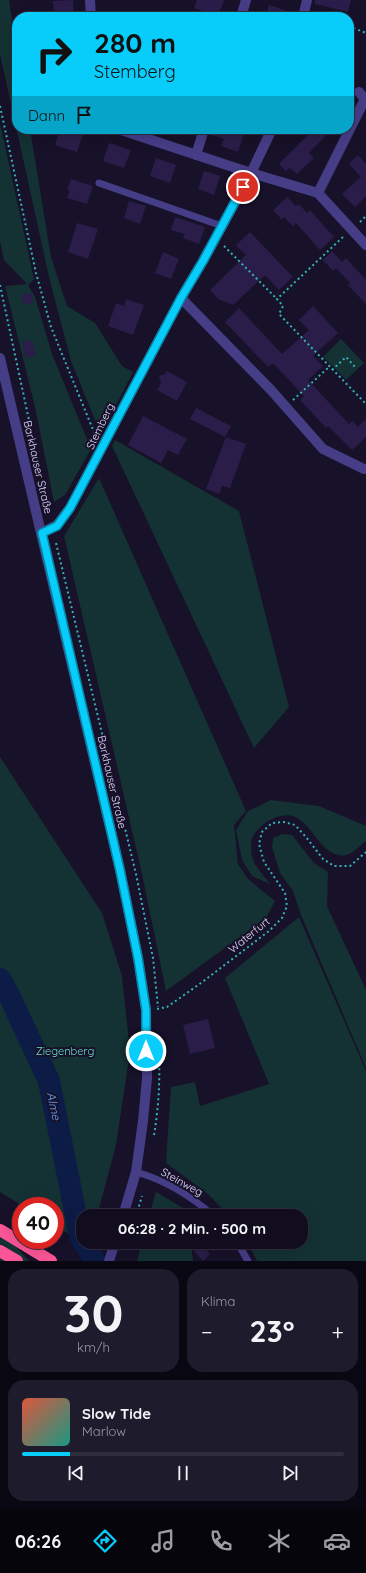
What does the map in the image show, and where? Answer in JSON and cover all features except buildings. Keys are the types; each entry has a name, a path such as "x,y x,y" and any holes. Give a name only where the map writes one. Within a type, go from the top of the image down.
{"highway":[{"path":"0,1230 51,1261"},
{"path":"0,1251 17,1261"}],"street":[{"path":"90,0 91,12"},
{"path":"242,12 246,0"},
{"path":"304,12 307,0"},
{"path":"354,120 365,98 359,92"},
{"path":"133,134 251,173 318,193 366,245"},
{"path":"196,155 202,134"},
{"name":"Stemberg","path":"46,531 57,526 70,508 181,298 216,238 251,173 270,134"},
{"path":"318,193 347,134"},
{"path":"181,298 286,407 323,449 364,469 366,468"},
{"name":"Barkhauser Straße","path":"0,358 46,531 120,870 138,958 146,1010 147,1078 143,1121 136,1172 125,1209"},
{"path":"109,1261 113,1249"}],"lane":[{"path":"99,183 222,226"},
{"name":"Steinweg","path":"136,1172 146,1174 180,1191 198,1202 206,1209"},
{"path":"241,1249 248,1261"}],"path":[{"path":"354,28 366,33"},
{"path":"0,106 36,273 51,327 102,450"},
{"path":"277,299 352,229"},
{"path":"216,238 283,306 279,314 312,351 366,404"},
{"path":"0,285 47,510"},
{"path":"332,370 346,357 356,368"},
{"path":"286,407 329,367"},
{"name":"Waterfurt","path":"46,531 59,553 136,874 153,958 158,1009 167,1007 201,983 269,931 282,918 287,906 286,893 264,862 259,844 262,832 272,823 284,822 295,825 323,859 334,866 350,866 366,852"}],"green space":[{"path":"0,0 9,0 12,19 12,109 0,54"},
{"path":"0,123 34,279 28,285 35,297 52,354 91,449 65,495 54,502 35,407 5,286 27,284 4,260 0,241"},
{"path":"18,134 31,134 51,257 67,306 95,323 122,366 133,372 106,425 99,430 71,361 49,277"},
{"path":"341,339 364,363 346,380 323,357"},
{"path":"115,440 239,511 289,707 254,748 112,446"},
{"path":"99,478 246,811 234,825 238,864 248,879 275,901 266,918 166,991 142,874 64,536"},
{"name":"Ziegenberg","path":"0,757 102,913 122,976 130,1052 116,1145 99,1209 76,1209 76,1238 64,1231 64,1197 12,1197 12,1199 0,1192"},
{"path":"271,800 319,806 366,826 366,841 350,854 342,856 331,852 326,848 307,826 295,817 283,815 270,820 255,833 252,838 251,847 252,856 255,863 270,884 252,876 242,860 236,830 248,811"},
{"path":"282,834 292,835 314,863 328,872 327,906 366,990 366,1068 301,915 293,891 280,873 272,847 273,838"},
{"path":"299,917 366,1071 366,1261 257,1261 251,1249 308,1249 308,1209 222,1209 208,1194 166,1163 171,1087 195,1082 200,1106 269,1084 225,978"},
{"path":"156,1192 185,1209 151,1209"},
{"path":"0,1229 12,1242 12,1249 18,1249 29,1261 0,1261"},
{"path":"140,1249 192,1249 193,1261 137,1261"}],"waterway":[{"name":"Alme","path":"0,979 49,1081 76,1216"},
{"name":"Alme","path":"88,1249 95,1261"}],"route":[{"path":"146,1051 146,1010 138,958 120,870 42,533 57,526 70,508 102,450 126,400 243,187"}]}
